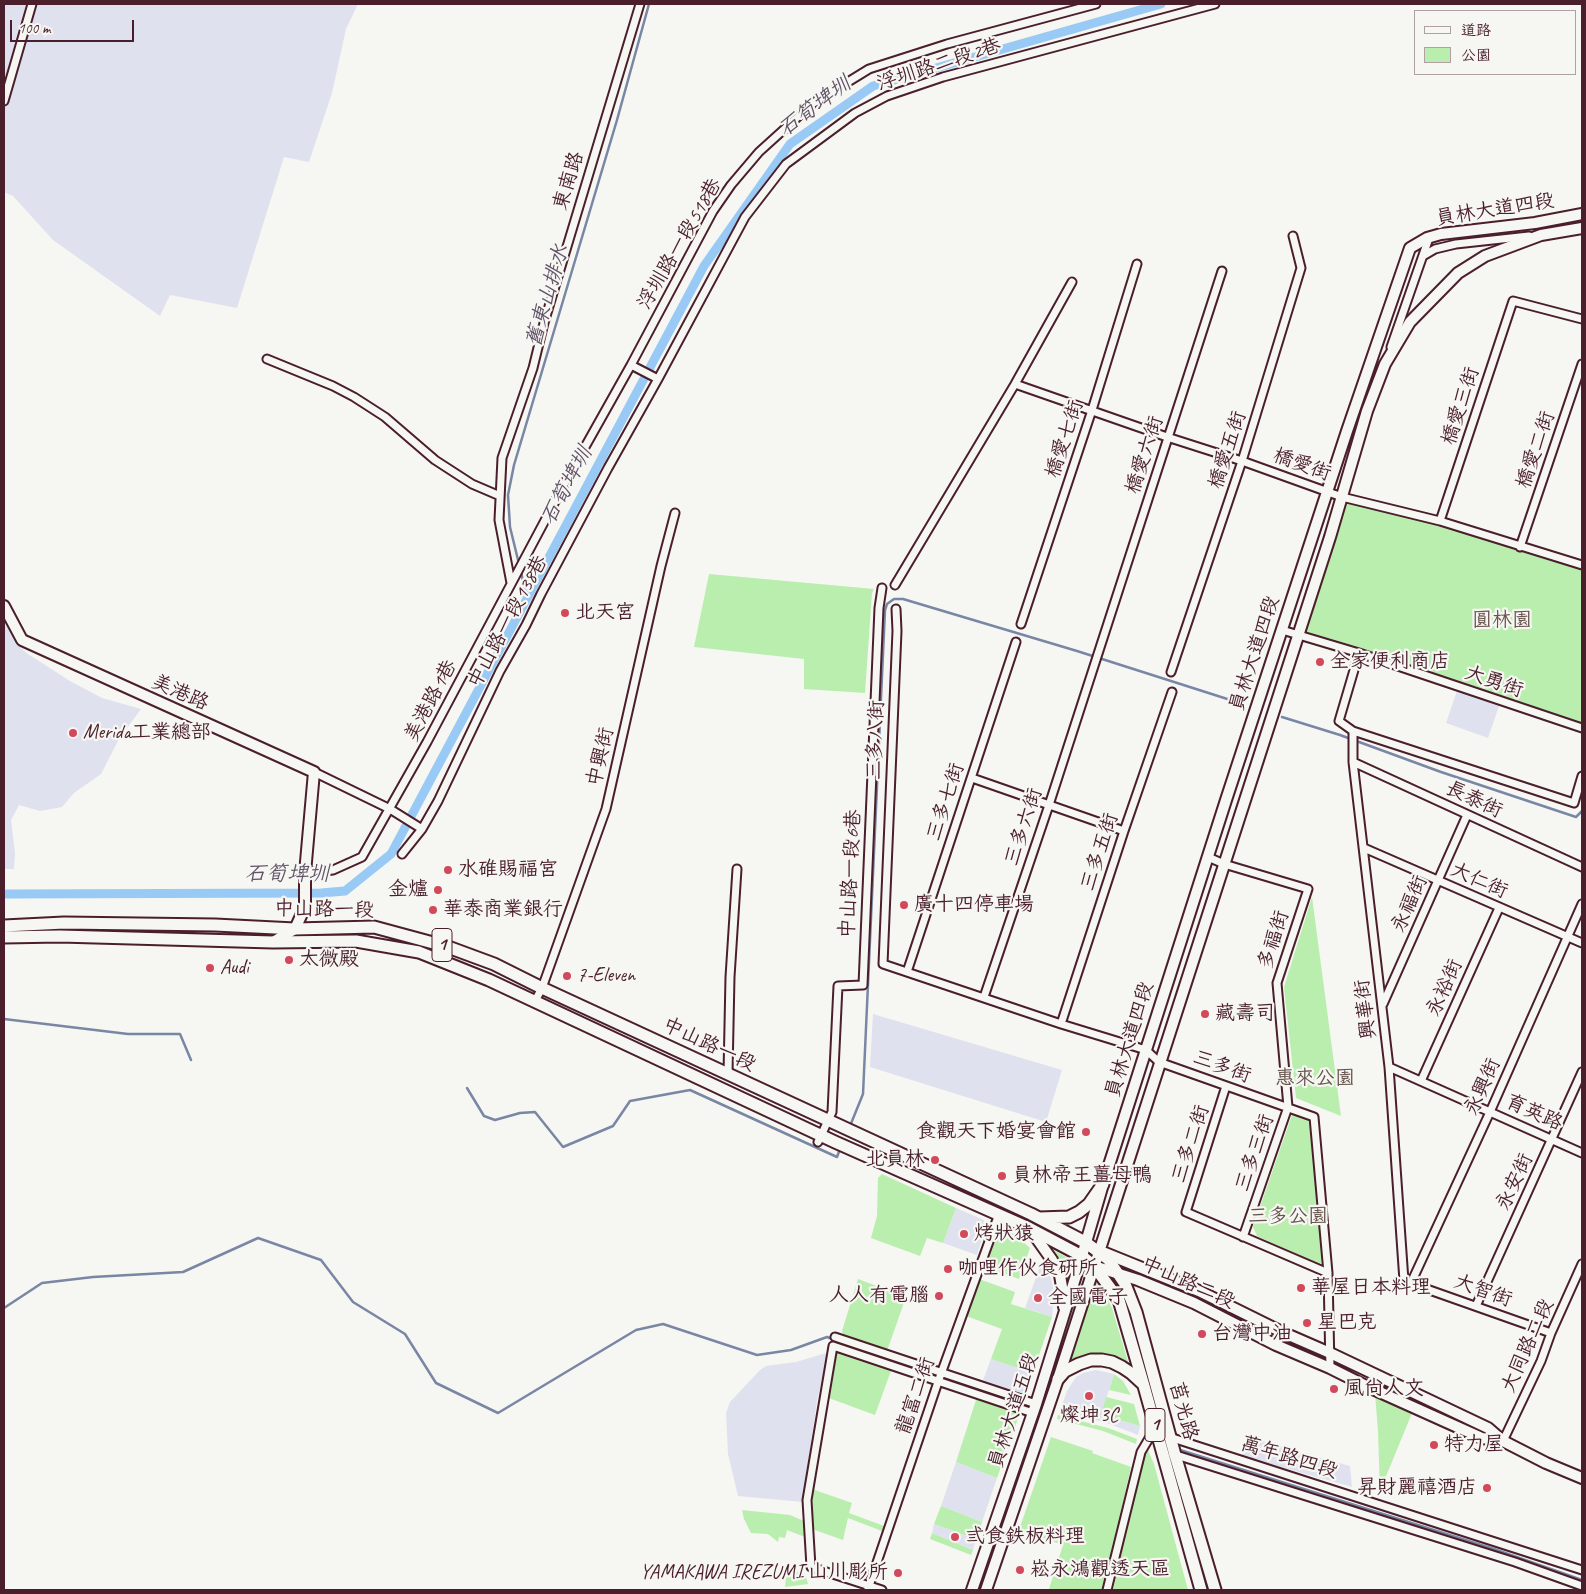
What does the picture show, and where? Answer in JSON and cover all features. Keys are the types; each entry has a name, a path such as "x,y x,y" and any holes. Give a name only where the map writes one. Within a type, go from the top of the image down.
{"main road":[{"name":"員林大道四段","path":"1085,1242 1347,431 1410,248 1428,238 1441,234 1534,223 1582,214"},
{"name":"員林大道四段","path":"1094,1266 1298,636 1367,411 1385,364 1410,322 1458,272 1485,256 1541,235 1582,228"},
{"name":"美港路","path":"4,606 22,640 314,772"},
{"path":"274,942 295,929 305,907 305,878 314,772"},
{"name":"中山路一段","path":"4,926 83,924 215,925 295,929 374,927 448,946 494,964 867,1139"},
{"name":"中山路一段","path":"4,937 60,936 274,942 356,941 419,952 489,980 820,1139 835,1142 860,1153"},
{"name":"中山路二段","path":"867,1139 1037,1218 1098,1250 1199,1292 1330,1353 1488,1428 1504,1441 1582,1478"},
{"name":"中山路二段","path":"860,1153 1029,1228 1082,1256 1094,1266 1118,1273 1194,1303 1276,1344 1482,1438 1504,1441"},
{"path":"1037,1218 1068,1217 1079,1212 1089,1204 1103,1184"},
{"path":"1029,1228 1052,1260 1060,1275 1064,1300 1060,1328"},
{"name":"員林大道五段","path":"972,1590 1035,1408 1085,1242"},
{"name":"莒光路","path":"1098,1250 1108,1259 1125,1284 1136,1312 1175,1455 1216,1590"},
{"name":"莒光路","path":"1094,1266 1119,1300 1201,1590"},
{"name":"員林大道五段","path":"986,1590 1058,1379 1094,1266"},
{"path":"1058,1379 1065,1371 1079,1364 1090,1360 1102,1360 1112,1362 1126,1370 1144,1386"}],"street":[{"path":"4,101 32,4"},
{"name":"東南路","path":"500,496 502,458 533,368 544,323 640,4"},
{"name":"浮圳路一段518巷","path":"518,572 527,552 708,219 731,185 759,152 812,104 869,69 938,47 1096,4"},
{"name":"浮圳路二段2巷","path":"658,379 745,217 786,164 855,112 887,96 943,77 1215,4"},
{"path":"1423,256 1435,249 1456,244 1541,235"},
{"name":"橋愛五街","path":"1171,672 1242,461 1301,268 1292,236"},
{"path":"1385,364 1428,238"},
{"name":"橋愛七街","path":"1021,624 1092,410 1137,264"},
{"name":"橋愛六街","path":"1094,667 1222,271"},
{"path":"895,585 1015,384 1072,282"},
{"name":"橋愛三街","path":"1440,522 1513,301 1582,320"},
{"path":"267,359 333,386 354,397 385,417 435,460 472,484 500,496 499,520 512,583"},
{"name":"橋愛二街","path":"1520,547 1582,364"},
{"path":"630,365 658,379"},
{"name":"中山路一段138巷","path":"402,854 422,829 438,801 500,671 608,468 658,379"},
{"name":"橋愛街","path":"1015,384 1342,497 1440,522 1582,565"},
{"name":"中興街","path":"534,1001 542,988 606,809 661,566 675,513"},
{"name":"美港路1巷","path":"305,878 333,870 362,857 390,809 518,572"},
{"name":"中山路一段6巷","path":"820,1139 832,1112 838,986 863,986 879,608 882,588"},
{"name":"三多八街","path":"883,964 897,631 896,609"},
{"name":"大勇街","path":"1282,630 1582,728"},
{"name":"三多七街","path":"907,972 1016,642"},
{"path":"1359,654 1340,721 1353,732 1574,803 1582,776"},
{"name":"三多六街","path":"984,997 1094,667"},
{"name":"三多五街","path":"1061,1024 1172,692"},
{"name":"興華街","path":"1353,732 1353,762 1390,1067 1407,1282"},
{"name":"長泰街","path":"1353,762 1582,867"},
{"path":"314,772 390,809 422,829"},
{"path":"972,778 1124,831"},
{"name":"永福街","path":"1382,1006 1467,815"},
{"name":"大仁街","path":"1364,848 1582,943"},
{"name":"多福街","path":"1208,857 1224,864 1308,889 1277,983 1288,1107"},
{"path":"728,1074 730,977 736,869"},
{"name":"永興街","path":"1407,1282 1490,1112 1582,904"},
{"name":"永裕街","path":"1421,1081 1499,908"},
{"name":"三多街","path":"883,964 1061,1024 1146,1050 1159,1062 1314,1117 1328,1273 1330,1368"},
{"path":"1379,977 1395,976"},
{"name":"育英路","path":"1390,1067 1582,1153"},
{"name":"永安街","path":"1476,1306 1553,1140 1582,1072"},
{"name":"三多二街","path":"1226,1086 1186,1212 1243,1237"},
{"name":"三多三街","path":"1243,1237 1288,1107"},
{"name":"龍富二街","path":"869,1588 941,1373 999,1214"},
{"path":"1243,1237 1328,1273"},
{"name":"大同路二段","path":"1504,1441 1541,1361 1551,1333 1582,1264"},
{"name":"大智街","path":"1407,1282 1551,1333"},
{"path":"835,1337 941,1373 1035,1408"},
{"path":"882,1590 869,1588 811,1567 807,1500 832,1346 938,1382 1035,1408"},
{"path":"1108,1590 1141,1452 1151,1435 1157,1433"},
{"name":"萬年路四段","path":"1157,1433 1582,1570"},
{"name":"萬年路四段","path":"1163,1451 1515,1562 1582,1586"}],"shaded area":[{"path":"4,4 358,4 346,29 332,93 309,162 284,157 237,308 170,295 160,316 53,240 13,196 4,192"},
{"path":"4,622 16,644 70,681 102,698 141,709 119,739 101,774 74,793 62,807 40,811 19,805 11,820 15,853 14,869 4,869"},
{"path":"1457,691 1499,706 1488,738 1446,723"},
{"path":"873,1014 1062,1070 1046,1122 870,1067"},
{"path":"956,1208 984,1220 986,1226 977,1255 943,1243"},
{"path":"1042,1261 1051,1278 1054,1291 1052,1317 1025,1308"},
{"path":"826,1353 827,1356 817,1401 803,1502 738,1496 728,1454 726,1413 730,1402 766,1366 796,1362"},
{"path":"991,1359 1033,1373 1025,1397 982,1383"},
{"path":"1096,1370 1114,1374 1101,1415 1140,1426 1138,1435 1107,1423 1060,1411 1067,1391 1076,1377"},
{"path":"1248,1437 1350,1466 1352,1487 1242,1456"},
{"path":"956,1462 997,1478 982,1522 941,1506"},
{"path":"934,1524 976,1539 973,1550 932,1533"}],"green space":[{"name":"圓林園","path":"1342,497 1440,521 1582,565 1582,728 1298,636"},
{"path":"709,574 874,589 872,593 865,693 804,689 804,659 694,647"},
{"name":"惠來公園","path":"1312,897 1341,1116 1296,1098 1284,987"},
{"name":"三多公園","path":"1294,1112 1310,1118 1322,1255 1321,1263 1319,1264 1257,1236 1253,1227"},
{"path":"882,1174 956,1208 943,1243 927,1238 920,1256 871,1238 877,1216 878,1178"},
{"path":"999,1227 1014,1234 1030,1248 1019,1279 983,1266 996,1230"},
{"path":"1051,1249 1074,1261 1068,1285 1066,1285"},
{"path":"858,1279 906,1297 887,1351 843,1335 842,1331"},
{"path":"979,1279 1015,1292 1011,1304 1052,1317 1033,1373 991,1359 1002,1329 966,1316"},
{"path":"1095,1283 1103,1291 1112,1308 1129,1365 1068,1364"},
{"path":"1079,1285 1081,1285 1064,1342 1061,1360 981,1590 979,1590 990,1554"},
{"path":"842,1351 892,1368 875,1415 826,1397 836,1353"},
{"path":"1114,1374 1123,1381 1131,1395 1109,1390"},
{"path":"1375,1394 1412,1413 1380,1491 1378,1431"},
{"path":"977,1397 1020,1413 997,1478 956,1462"},
{"path":"1106,1397 1134,1404 1140,1426 1101,1415"},
{"path":"1058,1415 1108,1428 1137,1439 1136,1444 1103,1431 1057,1419"},
{"path":"1051,1437 1093,1451 1092,1453 1131,1467 1103,1590 1049,1589 1063,1545 1019,1530"},
{"path":"1146,1446 1154,1464 1188,1590 1113,1590"},
{"path":"812,1489 852,1503 849,1513 884,1526 882,1531 848,1518 843,1540 812,1529"},
{"path":"941,1506 982,1522 976,1539 934,1524"},
{"path":"742,1510 790,1515 804,1521 805,1537 787,1530 785,1538 779,1537 778,1542 768,1534 751,1533"},
{"path":"932,1533 973,1550 971,1555 930,1539"},
{"path":"787,1566 806,1576 808,1584 785,1587"}],"waterway":[{"name":"舊東山排水","path":"519,564 510,527 508,495 514,465 617,120 649,4"},
{"name":"石筍埤圳","path":"4,894 321,893 345,891 391,854 704,266 790,144 873,86 1161,4"},
{"name":"舊東山排水","path":"521,572 527,599"},
{"path":"850,1126 863,1094 885,610 887,604 894,599 903,599 1077,651 1243,704"},
{"path":"1282,717 1340,735 1441,772 1576,817 1582,811"},
{"path":"4,1019 128,1034 180,1034 191,1060"},
{"path":"467,1088 484,1116 495,1120 520,1113 535,1112 563,1147 613,1126 630,1101 690,1090 837,1157 840,1149"},
{"path":"4,1308 42,1283 93,1277 183,1272 258,1238 321,1260 353,1302 405,1334 436,1383 498,1413 636,1330 663,1324 757,1355 791,1350 827,1337 835,1340"},
{"path":"901,1363 1018,1403"},
{"path":"1177,1449 1494,1549 1582,1580"}],"place":[{"name":"北天宮","path":"565,613"},
{"name":"全家便利商店","path":"1320,662"},
{"name":"Merida工業總部","path":"73,733"},
{"name":"水碓賜福宮","path":"448,870"},
{"name":"金爐","path":"438,890"},
{"name":"廣十四停車場","path":"904,905"},
{"name":"華泰商業銀行","path":"433,910"},
{"name":"太微殿","path":"289,960"},
{"name":"Audi","path":"210,968"},
{"name":"7-Eleven","path":"567,976"},
{"name":"藏壽司","path":"1205,1014"},
{"name":"食觀天下婚宴會館","path":"1086,1132"},
{"name":"北員林","path":"935,1160"},
{"name":"員林帝王薑母鴨","path":"1002,1176"},
{"name":"烤狀猿","path":"964,1234"},
{"name":"咖哩作伙食研所","path":"948,1269"},
{"name":"華屋日本料理","path":"1301,1288"},
{"name":"人人有電腦","path":"939,1296"},
{"name":"全國電子","path":"1038,1298"},
{"name":"星巴克","path":"1307,1323"},
{"name":"台灣中油","path":"1202,1334"},
{"name":"風尚人文","path":"1334,1389"},
{"name":"燦坤3C","path":"1089,1396"},
{"name":"特力屋","path":"1434,1445"},
{"name":"昇財麗禧酒店","path":"1487,1488"},
{"name":"弎食鉄板料理","path":"955,1537"},
{"name":"崧永鴻觀透天區","path":"1020,1570"},
{"name":"YAMAKAWA IREZUMI 山川彫所","path":"898,1573"}]}
